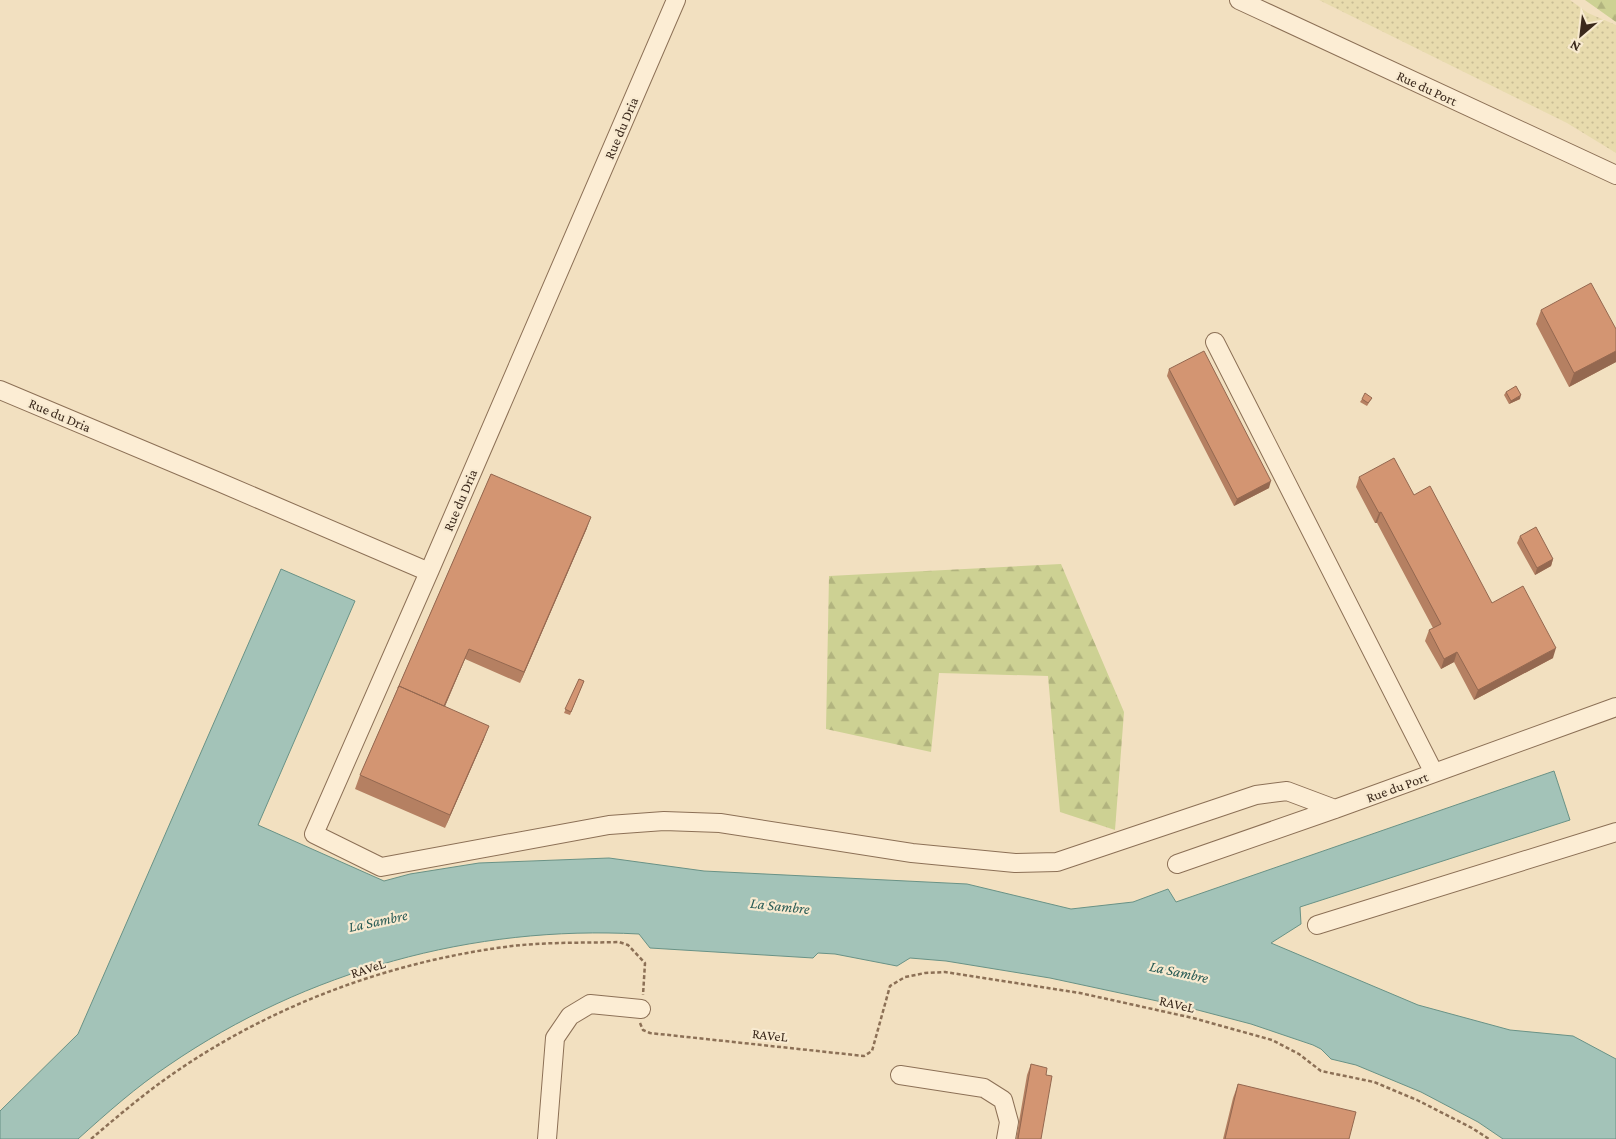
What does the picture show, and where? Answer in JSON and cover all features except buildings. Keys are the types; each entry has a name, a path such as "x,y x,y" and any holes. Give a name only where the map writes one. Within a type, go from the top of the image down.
{"street":[{"name":"Rue du Dria","path":"0,390 429,572 676,0"},
{"name":"Rue du Port","path":"1239,0 1616,175"},
{"path":"1215,342 1434,773"},
{"path":"429,572 314,834 381,867 609,825 664,821 720,823 912,853 1015,862 1057,862 1256,795 1287,791 1335,809"},
{"name":"Rue du Port","path":"1177,864 1616,707"},
{"path":"1317,925 1616,832"},
{"path":"547,1139 555,1038 570,1016 590,1004 641,1009"},
{"path":"900,1075 984,1088 1003,1100 1009,1122 1006,1139"}],"path":[{"name":"RAVeL","path":"91,1139 137,1100 174,1073 215,1047 277,1013 332,990 385,972 472,952 514,946 619,942 628,945 644,963 640,1024 644,1030 650,1033 864,1056 872,1051 890,986 904,977 925,972 945,972 1080,994 1193,1018 1272,1040 1300,1054 1321,1071 1374,1082 1417,1100 1472,1128 1489,1139"}],"shaded area":[{"path":"1319,0 1570,0 1588,13 1616,25 1616,153 1567,123"}],"green space":[{"path":"1585,0 1616,0 1616,22"},
{"path":"1061,564 1124,712 1115,830 1060,812 1048,676 939,673 931,752 826,729 829,576"}],"water":[{"name":"La Sambre","path":"281,569 355,601 258,825 384,881 410,874 479,863 609,858 704,871 967,884 1071,909 1133,902 1168,889 1176,902 1554,771 1570,820 1300,907 1301,924 1271,943 1418,1005 1510,1030 1573,1036 1616,1059 1616,1139 1503,1139 1478,1122 1421,1092 1356,1065 1331,1059 1321,1049 1313,1045 1251,1024 1190,1008 1050,978 946,961 910,958 897,966 835,954 818,953 813,958 650,948 639,934 577,933 515,937 454,947 393,961 334,980 277,1004 222,1032 145,1082 78,1139 0,1139 0,1111 78,1034"}]}
